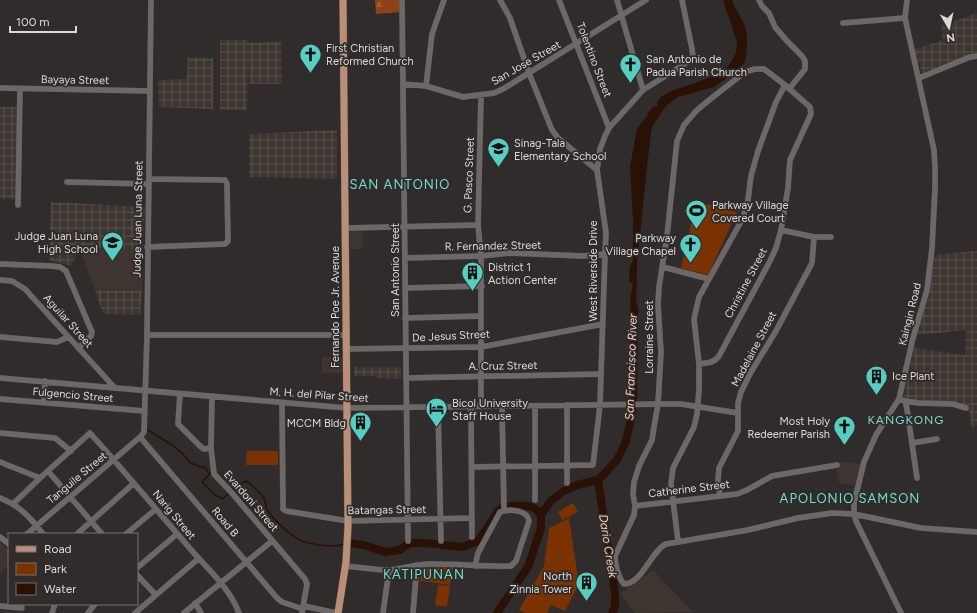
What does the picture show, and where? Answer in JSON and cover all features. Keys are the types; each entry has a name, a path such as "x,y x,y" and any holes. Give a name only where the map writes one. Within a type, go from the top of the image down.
{"main road":[{"name":"Fernando Poe Jr. Avenue","path":"337,613 345,566 348,521 343,0"}],"street":[{"name":"Judge Juan Luna Street","path":"140,438 144,432 144,390 147,335 151,0"},
{"name":"San Antonio Street","path":"402,0 408,541"},
{"path":"426,86 432,34 444,0"},
{"path":"500,0 510,18 529,73 552,130 558,138 597,170"},
{"name":"Tolentino Street","path":"559,0 609,128"},
{"path":"617,0 643,90"},
{"name":"San Jose Street","path":"403,84 426,86 463,97 481,96 498,92 646,0"},
{"name":"West Riverside Drive","path":"567,466 593,465 600,405 606,233 597,170 600,149 609,128 643,90 689,62 692,57 692,49 682,0"},
{"path":"759,0 762,6 769,13 775,27 786,41 802,56 805,61 805,69 787,87 776,102 758,151 751,176 748,200 743,218 699,297 694,319 699,364 698,407 694,427 673,468 671,484 678,541 748,530 770,524 832,512 854,514 921,528 977,532"},
{"name":"Kaingin Road","path":"901,613 854,514 854,503 871,445 881,426 902,400 913,340 927,290 932,248 935,167 934,150 905,18 907,0"},
{"path":"843,24 905,18"},
{"path":"918,78 970,57 977,56"},
{"name":"Lorraine Street","path":"678,541 661,546 644,570 631,582 624,584 620,578 615,556 634,515 634,482 639,466 652,440 658,404 661,352 658,305 659,286 677,141 684,125 697,110 745,72 755,69 764,70 787,87"},
{"name":"Christine Street","path":"699,364 712,362 719,356 770,262 776,248 781,230 788,188 790,160 810,114 810,107 787,87"},
{"name":"Bayaya Street","path":"0,88 150,91"},
{"path":"18,205 20,89"},
{"name":"G. Pasco Street","path":"481,96 478,225 482,286 481,407"},
{"path":"67,182 222,179 227,182 227,243 147,247"},
{"path":"346,228 478,225"},
{"path":"781,230 814,237 831,237"},
{"name":"Madelaine Street","path":"720,496 718,480 719,468 738,431 738,403 741,392 751,372 776,331 812,263 814,237"},
{"name":"R. Fernandez Street","path":"405,258 481,256 510,253 583,256 605,254"},
{"path":"0,264 60,267 66,271 70,277 92,332 91,336 78,348"},
{"path":"662,267 709,279"},
{"name":"Aguilar Street","path":"0,280 12,281 25,288 114,387"},
{"path":"405,288 482,286"},
{"path":"405,318 481,316"},
{"name":"De Jesus Street","path":"346,349 481,347 603,324"},
{"path":"147,335 346,335"},
{"path":"0,338 57,342 68,337"},
{"name":"A. Cruz Street","path":"406,378 601,374"},
{"name":"M. H. del Pilar Street","path":"0,378 347,408 471,408 681,404 738,414"},
{"path":"44,402 46,381"},
{"path":"180,394 178,424 204,449 211,448"},
{"name":"Evardoni Street","path":"212,396 211,448 214,474 230,491 307,584 303,609"},
{"name":"Fulgencio Street","path":"0,399 144,411"},
{"path":"902,400 919,403 953,404 966,408"},
{"path":"902,400 907,409 917,478"},
{"name":"Batangas Street","path":"282,403 283,509 288,512 348,521 472,518"},
{"path":"567,405 567,483"},
{"path":"535,406 535,500"},
{"path":"475,566 478,553 498,515 504,507 502,407"},
{"path":"438,408 441,541"},
{"path":"471,408 472,537"},
{"path":"0,433 54,438 71,451 13,504"},
{"name":"Narig Street","path":"71,451 90,434 198,559 221,582 233,600 239,613"},
{"name":"Tanguile Street","path":"28,533 140,438"},
{"name":"Road B","path":"140,438 277,598 282,602 303,609 337,613"},
{"path":"912,443 937,439"},
{"path":"0,462 40,478"},
{"name":"Catherine Street","path":"635,506 737,494 772,476 837,465"},
{"path":"472,468 567,466"},
{"path":"48,471 101,533"},
{"path":"78,533 134,484"},
{"path":"0,498 13,504 25,513 42,533"},
{"path":"345,566 390,570 417,565 433,564 511,566 516,561 529,521 528,516 525,513 504,507"},
{"path":"127,533 156,509"},
{"path":"138,567 177,534"},
{"path":"0,537 8,543"},
{"path":"184,613 272,541"},
{"path":"135,613 198,559"},
{"path":"414,613 417,565"},
{"path":"383,613 390,570"},
{"path":"138,576 156,595"},
{"path":"195,603 201,613"},
{"path":"88,613 94,605"},
{"path":"0,606 21,608"}],"shaded area":[{"path":"977,13 977,53 922,74 915,49 943,40 941,26"},
{"path":"220,40 247,40 248,43 281,41 282,84 249,84 248,53 247,110 220,110"},
{"path":"188,57 213,58 213,109 159,107 158,80 187,79"},
{"path":"0,107 17,107 17,199 0,199"},
{"path":"337,130 337,179 249,177 249,134"},
{"path":"51,202 145,207 142,249 79,248 71,266 49,260"},
{"path":"350,230 363,230 363,249 350,249"},
{"name":"Judge Juan Luna High School","path":"79,248 142,249 142,291 95,290"},
{"path":"977,251 977,425 972,428 968,408 903,400 914,348 965,355 966,330 917,335 928,294 934,255"},
{"path":"95,290 142,291 140,315 103,314"},
{"path":"322,357 342,357 342,373 322,373"},
{"path":"354,367 401,367 401,379 376,378 375,376 354,376"},
{"path":"839,462 863,464 856,486 839,483 837,471"},
{"path":"0,542 8,550 8,565 0,574"},
{"path":"653,570 693,612 635,613 620,594"}],"green space":[{"path":"375,0 402,0 402,12 376,14"},
{"path":"696,201 737,212 708,275 681,268"},
{"path":"247,451 278,451 278,465 246,465"},
{"path":"573,503 578,512 562,520 558,512"},
{"path":"569,518 579,584 565,611 551,605 547,613 525,613 519,610 544,566 549,528"},
{"path":"422,566 453,567 450,585 420,581"},
{"path":"438,585 450,586 447,607 435,605"}],"water":[{"path":"723,0 732,0 746,28 747,43 745,62 714,87 678,97 666,106 652,127 637,264 636,318 633,318 630,300 633,283 629,282 630,266 633,260 633,220 630,167 637,129 654,106 657,107 657,102 661,97 669,92 712,77 725,70 731,62 736,53 737,42"}],"waterway":[{"name":"San Francisco River","path":"497,613 528,567 541,528 541,515 550,502 562,492 577,485 598,480 617,460 622,450 626,441 633,401 634,308"},
{"name":"San Francisco River","path":"146,429 172,445 182,453 190,463 205,468 210,474 202,482 215,495 223,499 229,493"},
{"name":"Dario Creek","path":"598,480 615,592 615,606 612,613"},
{"name":"San Francisco River","path":"231,490 246,481 248,482 264,498 267,510 273,518 296,538 313,544 327,546 345,544"},
{"name":"San Francisco River","path":"347,543 364,545 385,552 400,550 409,543 463,547 479,540 499,510 502,508 511,506 526,506 537,510 541,515"}],"place":[{"name":"First Christian Reformed Church","path":"310,74"},
{"name":"San Antonio de Padua Parish Church","path":"630,84"},
{"name":"Sinag-Tala Elementary School","path":"498,168"},
{"name":"Parkway Village Covered Court","path":"696,230"},
{"name":"Judge Juan Luna High School","path":"113,262"},
{"name":"Parkway Village Chapel","path":"691,264"},
{"name":"District 1 Action Center","path":"473,292"},
{"name":"Ice Plant","path":"876,396"},
{"name":"Bicol University Staff House","path":"437,428"},
{"name":"MCCM Bldg","path":"361,442"},
{"name":"Most Holy Redeemer Parish","path":"845,446"},
{"name":"North Zinnia Tower","path":"587,602"}],"district":[{"name":"SAN ANTONIO","path":"400,184"},
{"name":"KANGKONG","path":"906,420"},
{"name":"APOLONIO SAMSON","path":"850,498"},
{"name":"KATIPUNAN","path":"424,574"}]}
